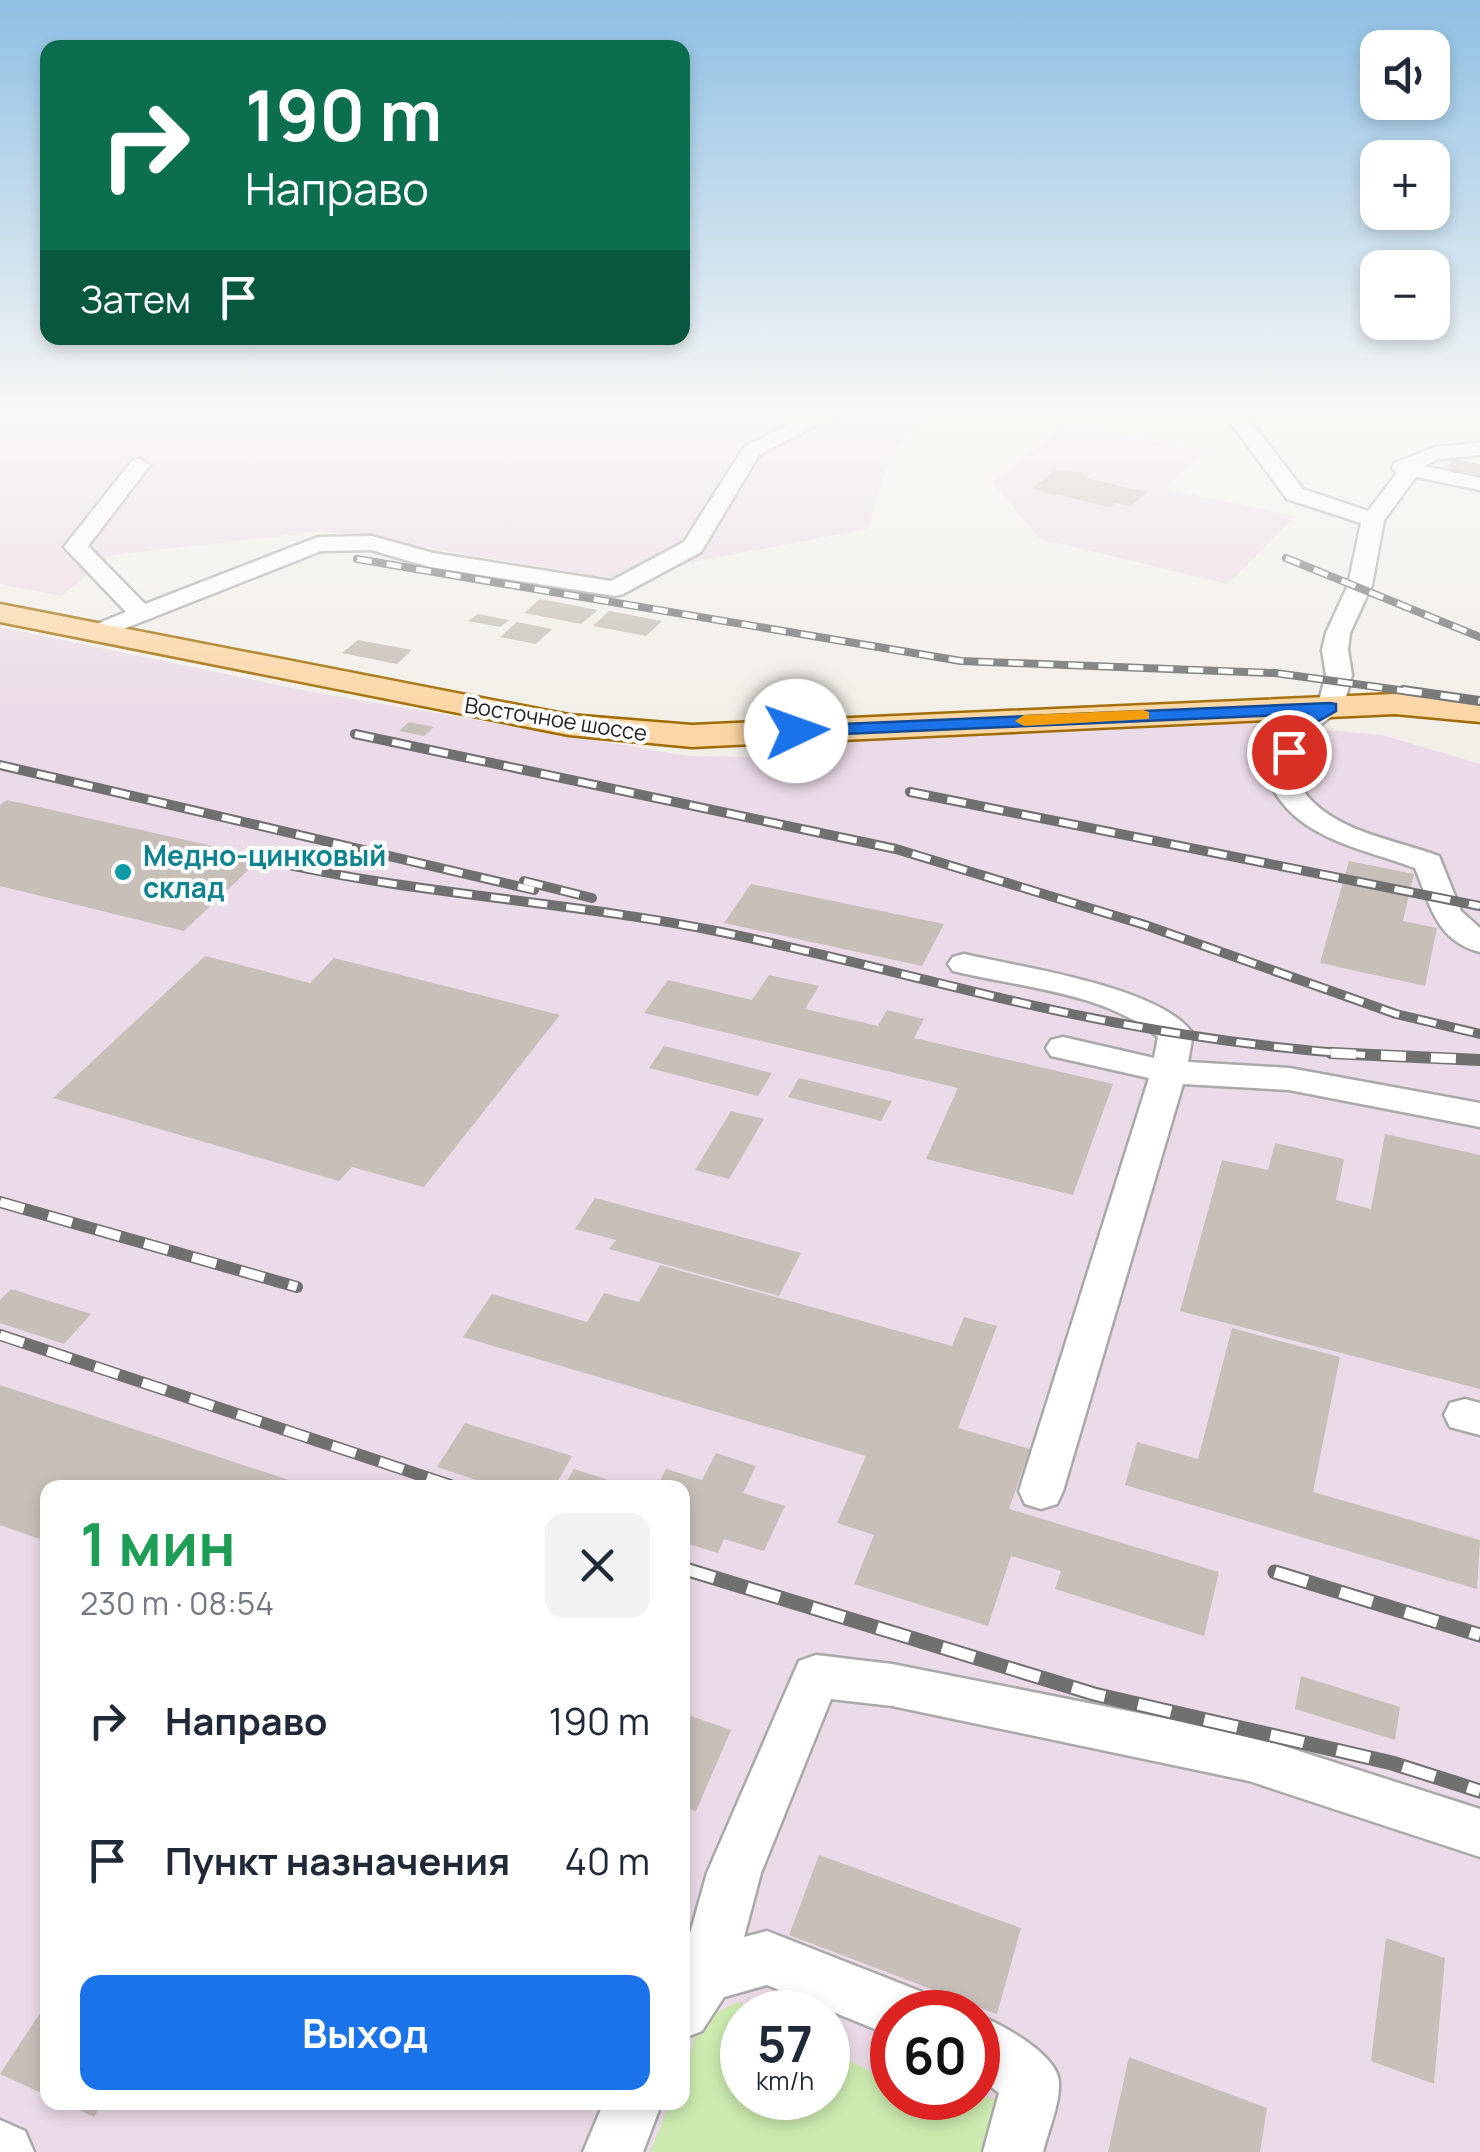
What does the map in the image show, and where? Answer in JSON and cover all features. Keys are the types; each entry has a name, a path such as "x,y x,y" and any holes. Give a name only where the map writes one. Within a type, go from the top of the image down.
{"main road":[{"name":"Восточное шоссе","path":"0,613 569,725 637,734 692,736 1395,704 1480,712"}],"street":[{"path":"100,515 76,547 142,615"},
{"path":"98,632 318,544 372,544 430,560 615,589 693,547 712,515"},
{"path":"1359,515 1373,520"},
{"path":"1375,515 1360,585 1338,633 1335,650 1340,674 1330,708 1311,719 1279,771 1286,797 1310,817 1428,862 1438,883 1440,908 1454,924 1480,942"},
{"path":"964,964 1129,1005 1167,1022 1176,1034 1169,1072 1041,1491"},
{"path":"1063,1048 1169,1072 1289,1079 1480,1115"},
{"path":"695,1992 734,1873 816,1676 892,1685 1249,1758 1480,1833"},
{"path":"695,1992 767,1958 870,1999"},
{"path":"1000,2059 1031,2081 1013,2152"},
{"path":"613,2152 630,2110"}],"shaded area":[{"path":"0,515 872,515 868,529 608,578 324,531 112,555 61,596 0,584"},
{"path":"1020,515 1295,516 1228,584 1040,539"},
{"path":"0,627 312,692 688,756 810,758 804,742 1233,722 1382,735 1480,764 1480,2152 0,2152"}],"green space":[{"path":"720,2011 720,2120 850,2120 850,2060 870,2071 870,2120 996,2120 987,2152 650,2152 667,2110 690,2110 690,2052 702,2020"}],"building":[{"path":"540,599 598,610 581,624 524,613"},
{"path":"609,611 662,621 646,636 593,626"},
{"path":"478,614 509,620 500,627 468,621"},
{"path":"517,622 552,629 536,644 500,637"},
{"path":"358,640 412,650 397,664 342,653"},
{"path":"409,722 434,727 424,736 399,731"},
{"name":"Медно-цинковый склад","path":"7,800 262,857 184,931 0,886 0,805"},
{"path":"1349,861 1414,874 1403,921 1437,928 1425,986 1320,963"},
{"path":"751,884 944,924 922,966 724,923"},
{"path":"205,956 310,983 334,958 560,1015 424,1187 352,1167 339,1181 53,1098"},
{"path":"769,975 819,986 805,1009 878,1026 887,1010 924,1019 914,1038 1113,1084 1073,1195 926,1159 958,1088 644,1013 668,980 752,1000"},
{"path":"664,1046 772,1073 758,1096 649,1068"},
{"path":"799,1078 892,1101 881,1121 788,1097"},
{"path":"731,1111 764,1119 729,1179 695,1170"},
{"path":"1385,1134 1480,1155 1480,1389 1180,1311 1222,1160 1268,1170 1275,1143 1344,1159 1336,1200 1371,1209"},
{"path":"595,1198 801,1253 779,1296 609,1249 616,1240 575,1229"},
{"path":"660,1265 952,1346 964,1317 997,1326 958,1428 1030,1449 1009,1509 1219,1572 1204,1636 1055,1589 1061,1571 1011,1556 988,1626 854,1584 874,1535 837,1523 866,1456 463,1337 492,1294 587,1322 604,1293 639,1302"},
{"path":"11,1289 91,1314 64,1344 0,1323 0,1300"},
{"path":"1232,1328 1340,1357 1313,1492 1480,1540 1477,1589 1125,1485 1137,1442 1198,1459"},
{"path":"0,1385 289,1480 40,1480 40,1539 0,1525"},
{"path":"465,1423 572,1456 558,1480 477,1480 437,1467"},
{"path":"716,1453 756,1466 743,1493 785,1506 764,1551 724,1539 718,1553 690,1544 690,1480 660,1480 666,1469 702,1480"},
{"path":"574,1469 609,1480 568,1480"},
{"path":"1301,1676 1400,1707 1395,1740 1295,1709"},
{"path":"690,1716 731,1730 696,1811 690,1809"},
{"path":"819,1855 1021,1928 1000,2003 1000,1990 934,1990 789,1935"},
{"path":"1386,1938 1445,1958 1434,2084 1371,2061"},
{"path":"40,2013 40,2092 0,2074"},
{"path":"1129,2057 1267,2108 1260,2152 1108,2152"},
{"path":"79,2110 98,2110 94,2117"}],"railway":[{"path":"1286,558 1480,637"},
{"path":"357,559 961,661 1275,673 1421,693"},
{"path":"1403,690 1480,701"},
{"path":"355,734 896,849 1145,925 1396,1014 1480,1034"},
{"path":"0,765 534,890"},
{"path":"910,792 1480,906"},
{"path":"266,860 379,882 664,921 1150,1029 1356,1054"},
{"path":"524,881 592,898"},
{"path":"1331,1053 1356,1054"},
{"path":"1356,1054 1480,1060"},
{"path":"1356,1054 1365,1055"},
{"path":"0,1202 297,1287"},
{"path":"0,1335 435,1480"},
{"path":"690,1570 1094,1694 1392,1763 1480,1791"},
{"path":"1275,1572 1480,1635"}],"slow traffic":[{"path":"1024,721 1143,716"}],"place":[{"name":"Медно-цинковый склад","path":"123,872"}],"route":[{"path":"796,731 1330,708 1311,719 1289,752"}]}
